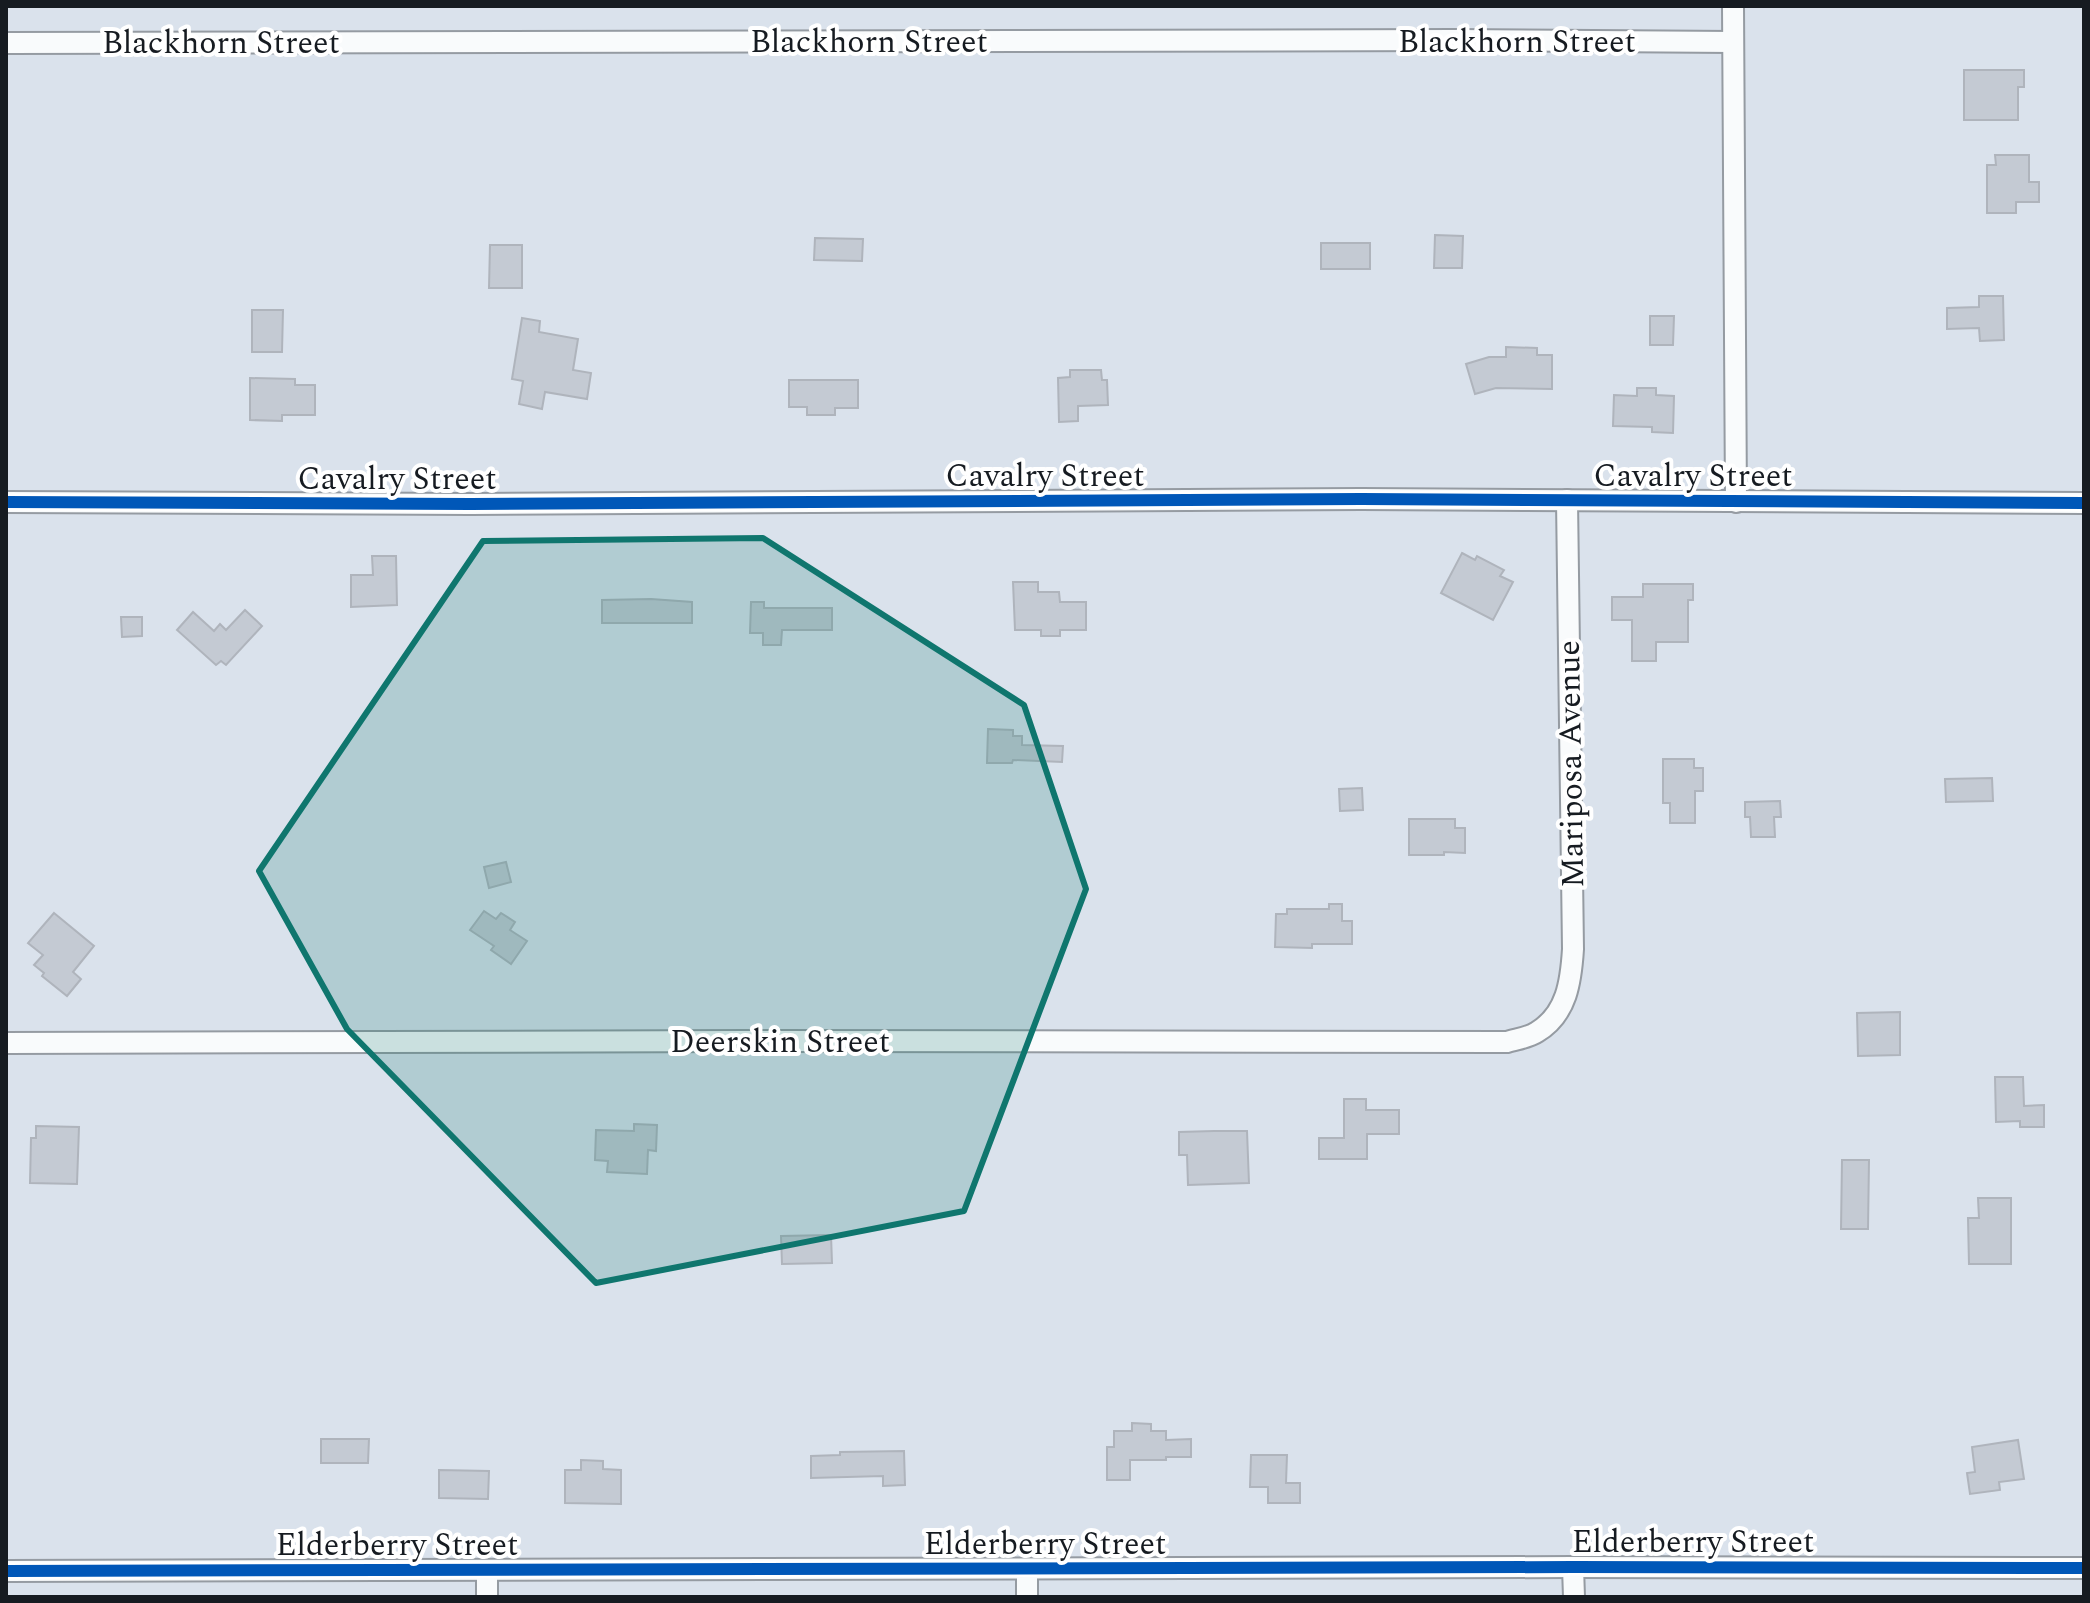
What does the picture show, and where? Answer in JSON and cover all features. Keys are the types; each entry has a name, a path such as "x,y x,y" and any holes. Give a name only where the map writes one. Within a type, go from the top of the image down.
{"street":[{"path":"1733,6 1736,502"},
{"name":"Blackhorn Street","path":"6,43 1733,42"},
{"name":"Cavalry Street","path":"6,502 471,504 1335,499 2084,503"},
{"name":"Mariposa Avenue","path":"1549,1023 1563,1004 1571,978 1573,949 1567,500"},
{"name":"Deerskin Street","path":"6,1043 1507,1042 1535,1034 1549,1023"},
{"path":"1573,1567 1574,1597"},
{"name":"Elderberry Street","path":"6,1571 2084,1568"},
{"path":"1027,1569 1027,1597"},
{"path":"487,1570 487,1597"}],"highlighted area":[{"path":"763,538 1024,705 1086,889 964,1211 596,1283 347,1029 259,871 483,541"}],"building":[{"path":"1964,70 2024,70 2024,87 2018,87 2018,120 1964,120"},
{"path":"1995,155 2029,155 2029,182 2039,182 2039,202 2016,202 2016,213 1987,213 1987,165 1996,165"},
{"path":"1435,235 1463,236 1462,268 1434,268"},
{"path":"815,238 863,239 862,261 814,260"},
{"path":"1321,243 1370,243 1370,269 1321,269"},
{"path":"490,245 522,245 522,288 489,288"},
{"path":"1979,296 2003,296 2004,340 1980,341 1979,328 1947,329 1947,308 1979,307"},
{"path":"252,310 283,310 282,352 252,352"},
{"path":"1650,316 1674,316 1673,345 1650,345"},
{"path":"522,318 540,321 539,332 578,339 573,370 591,373 587,399 545,392 542,409 519,404 523,381 512,379"},
{"path":"1506,347 1537,348 1537,355 1552,355 1552,389 1496,388 1475,394 1466,364 1489,357 1506,357"},
{"path":"1070,370 1101,370 1102,380 1107,380 1108,405 1078,406 1078,421 1059,422 1058,378 1070,377"},
{"path":"250,378 295,379 295,385 315,385 315,415 282,415 282,421 250,420"},
{"path":"789,380 858,380 858,408 835,408 835,415 807,415 807,407 789,407"},
{"path":"1637,388 1656,388 1656,395 1674,396 1673,433 1652,432 1652,427 1613,426 1614,395 1637,396"},
{"path":"1462,553 1475,560 1477,556 1504,570 1500,576 1513,582 1493,620 1441,593"},
{"path":"372,556 396,556 397,605 351,607 351,575 373,575"},
{"path":"1013,582 1038,582 1038,592 1059,592 1060,602 1086,602 1086,630 1060,630 1060,636 1041,636 1041,630 1015,630"},
{"path":"1643,584 1693,584 1693,600 1688,600 1688,642 1656,642 1656,661 1632,661 1632,620 1612,620 1612,597 1643,597"},
{"path":"602,600 692,602 692,623 602,623"},
{"path":"751,602 764,602 764,608 832,608 832,630 782,630 781,645 763,645 763,633 750,633"},
{"path":"245,610 262,626 226,665 221,661 216,665 177,630 193,612 214,631 220,624 226,630"},
{"path":"121,617 142,617 142,636 122,637"},
{"path":"988,729 1013,730 1013,736 1022,736 1022,745 1063,746 1062,762 1013,760 1012,763 987,763"},
{"path":"1663,759 1694,759 1694,768 1703,768 1703,791 1695,791 1695,823 1670,823 1670,803 1663,803"},
{"path":"1992,778 1993,801 1946,802 1945,779"},
{"path":"1362,788 1363,810 1340,811 1339,789"},
{"path":"1780,801 1781,817 1774,817 1775,837 1751,837 1750,817 1745,817 1745,802"},
{"path":"1409,819 1455,819 1455,828 1465,828 1465,853 1409,855"},
{"path":"506,862 511,882 489,888 484,867"},
{"path":"1329,904 1342,904 1342,921 1352,921 1352,944 1312,944 1312,948 1275,947 1276,914 1287,914 1287,909 1329,909"},
{"path":"484,911 496,919 501,913 515,922 510,930 527,941 511,964 491,950 494,946 470,930"},
{"path":"54,913 94,946 73,972 81,979 67,996 42,976 44,973 34,965 43,955 28,943"},
{"path":"1900,1012 1900,1055 1858,1056 1857,1013"},
{"path":"1995,1077 2023,1077 2024,1106 2044,1105 2044,1127 2020,1127 2020,1121 1996,1122"},
{"path":"1344,1099 1366,1099 1366,1110 1399,1110 1399,1134 1367,1134 1367,1159 1319,1159 1319,1138 1344,1138"},
{"path":"634,1124 657,1125 656,1151 648,1150 647,1174 607,1172 608,1161 595,1160 596,1130 634,1131"},
{"path":"36,1126 79,1127 77,1184 30,1183 31,1138 36,1138"},
{"path":"1247,1131 1249,1183 1188,1185 1187,1155 1179,1155 1179,1132"},
{"path":"1842,1160 1869,1160 1868,1229 1841,1229"},
{"path":"1978,1198 2011,1198 2011,1264 1969,1264 1968,1218 1979,1218"},
{"path":"831,1235 832,1263 782,1264 781,1236"},
{"path":"1132,1423 1151,1424 1151,1431 1166,1431 1166,1440 1191,1439 1191,1457 1130,1460 1130,1480 1107,1480 1107,1447 1114,1447 1114,1431 1132,1431"},
{"path":"321,1439 369,1439 368,1463 321,1463"},
{"path":"2018,1440 2024,1479 1999,1482 2000,1490 1970,1494 1967,1473 1975,1472 1972,1447"},
{"path":"904,1451 905,1485 883,1486 883,1476 811,1478 811,1456 840,1455 840,1452"},
{"path":"1251,1455 1287,1455 1286,1483 1300,1483 1300,1503 1268,1503 1268,1487 1250,1487"},
{"path":"581,1460 603,1461 603,1469 621,1470 621,1504 565,1503 565,1470 581,1470"},
{"path":"439,1470 489,1471 488,1499 439,1498"}],"cycle path":[{"path":"6,502 471,504 1361,499 2084,503"},
{"path":"6,1571 2084,1568"}]}
